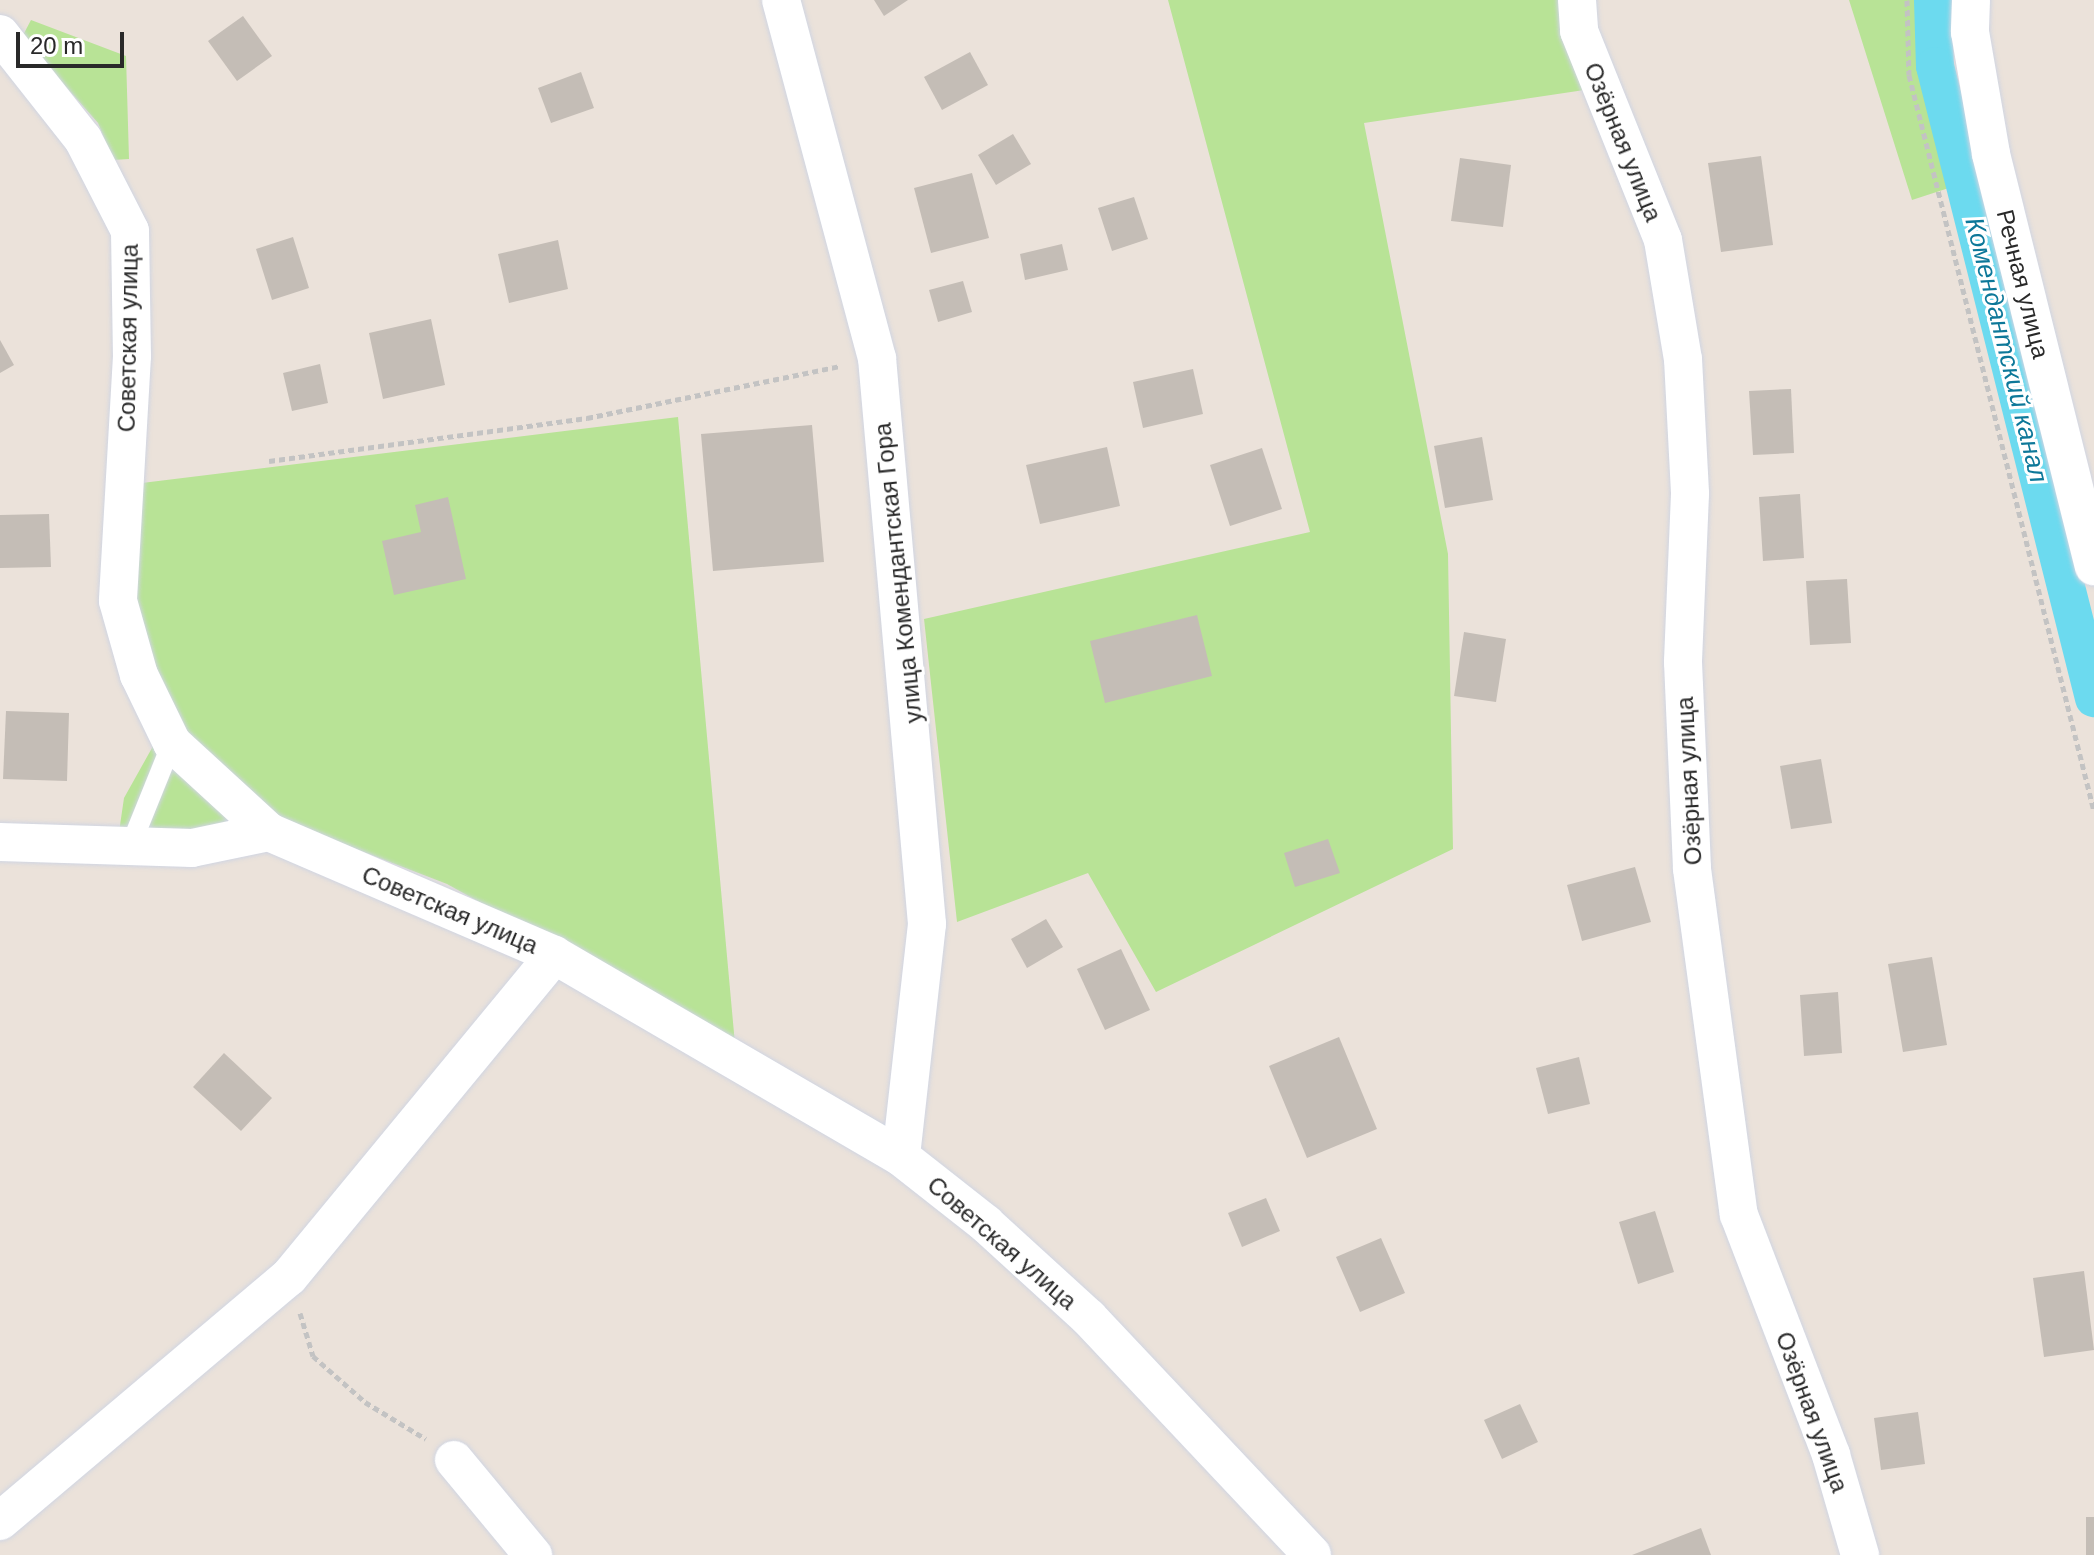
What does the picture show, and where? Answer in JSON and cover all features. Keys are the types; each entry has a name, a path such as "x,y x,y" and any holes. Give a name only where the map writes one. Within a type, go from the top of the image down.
{"street":[{"name":"улица Комендантская Гора","path":"781,0 877,358 927,924 901,1157"},
{"name":"Озёрная улица","path":"1577,0 1579,31 1663,240 1683,359 1690,494 1683,662 1692,869 1739,1215 1831,1455 1860,1555"},
{"name":"Речная улица","path":"1971,0 1970,32 1991,154 2094,566"},
{"name":"Советская улица","path":"0,34 83,139 130,231 132,356 118,601 139,675 172,743 269,832 554,955 901,1157 986,1224 1089,1318 1312,1555"},
{"path":"0,842 192,848 269,832"},
{"path":"0,1521 289,1277 554,955"},
{"path":"454,1460 533,1555"}],"lane":[{"path":"130,847 172,743"}],"path":[{"path":"1907,0 1909,75 2094,811"},
{"path":"269,461 601,415 877,358"},
{"path":"289,1277 313,1356 365,1402 454,1460"}],"green space":[{"path":"1168,0 1566,0 1591,89 1364,123 1448,554 1453,849 1156,992 1088,873 957,922 924,619 1310,532"},
{"path":"1849,0 1933,0 1924,66 1958,185 1912,200"},
{"path":"31,20 126,56 129,159 113,160 98,123 22,37"},
{"path":"678,417 735,1044 447,884 278,819 272,846 119,832 124,798 157,739 153,672 130,600 142,483"}],"building":[{"path":"874,0 908,0 884,16"},
{"path":"243,16 272,56 237,81 208,41"},
{"path":"970,52 988,85 942,110 924,77"},
{"path":"581,72 594,108 551,123 538,88"},
{"path":"1013,134 1031,164 996,185 978,155"},
{"path":"1761,156 1773,245 1721,252 1708,163"},
{"path":"1460,158 1511,165 1503,227 1451,221"},
{"path":"972,173 989,238 931,253 914,188"},
{"path":"1134,197 1148,239 1112,251 1098,208"},
{"path":"293,237 309,288 272,300 256,249"},
{"path":"558,240 568,289 509,303 498,254"},
{"path":"1062,244 1068,270 1025,280 1020,254"},
{"path":"963,281 972,312 938,322 929,290"},
{"path":"431,319 445,385 383,399 369,333"},
{"path":"0,340 14,365 0,373"},
{"path":"320,364 328,403 292,411 283,373"},
{"path":"1193,369 1203,414 1143,428 1133,382"},
{"path":"1791,389 1794,453 1753,455 1749,391"},
{"path":"812,425 824,562 713,571 701,434"},
{"path":"1482,437 1493,500 1445,508 1434,446"},
{"path":"1107,447 1120,506 1040,524 1026,465"},
{"path":"1262,448 1282,509 1230,526 1210,465"},
{"path":"1800,494 1804,558 1763,561 1759,497"},
{"path":"448,497 466,579 394,595 382,541 421,532 415,505"},
{"path":"49,514 51,567 0,568 0,515"},
{"path":"1847,579 1851,643 1810,645 1806,581"},
{"path":"1197,615 1212,676 1105,703 1090,641"},
{"path":"1464,632 1506,639 1496,702 1454,696"},
{"path":"6,711 69,713 67,781 3,779"},
{"path":"1821,759 1832,823 1791,829 1780,766"},
{"path":"1328,839 1340,873 1295,887 1284,853"},
{"path":"1635,867 1651,922 1582,941 1567,885"},
{"path":"1046,919 1063,947 1027,968 1011,939"},
{"path":"1121,949 1150,1010 1105,1030 1077,969"},
{"path":"1932,957 1947,1045 1903,1052 1888,964"},
{"path":"1838,992 1842,1053 1804,1056 1800,995"},
{"path":"1339,1037 1377,1129 1307,1158 1269,1066"},
{"path":"224,1053 272,1098 241,1131 193,1087"},
{"path":"1579,1057 1590,1104 1548,1114 1536,1068"},
{"path":"1266,1198 1280,1231 1242,1247 1228,1213"},
{"path":"1655,1211 1674,1272 1638,1284 1619,1222"},
{"path":"1381,1238 1405,1293 1360,1312 1336,1257"},
{"path":"2084,1271 2094,1350 2044,1357 2033,1278"},
{"path":"1520,1404 1538,1442 1502,1459 1484,1420"},
{"path":"1918,1412 1925,1464 1881,1470 1874,1418"},
{"path":"2086,1517 2094,1517 2094,1555 2086,1555"},
{"path":"1701,1528 1711,1555 1632,1555"}],"waterway":[{"name":"Комендантский канал","path":"1933,0 1935,66 2094,698"}]}
